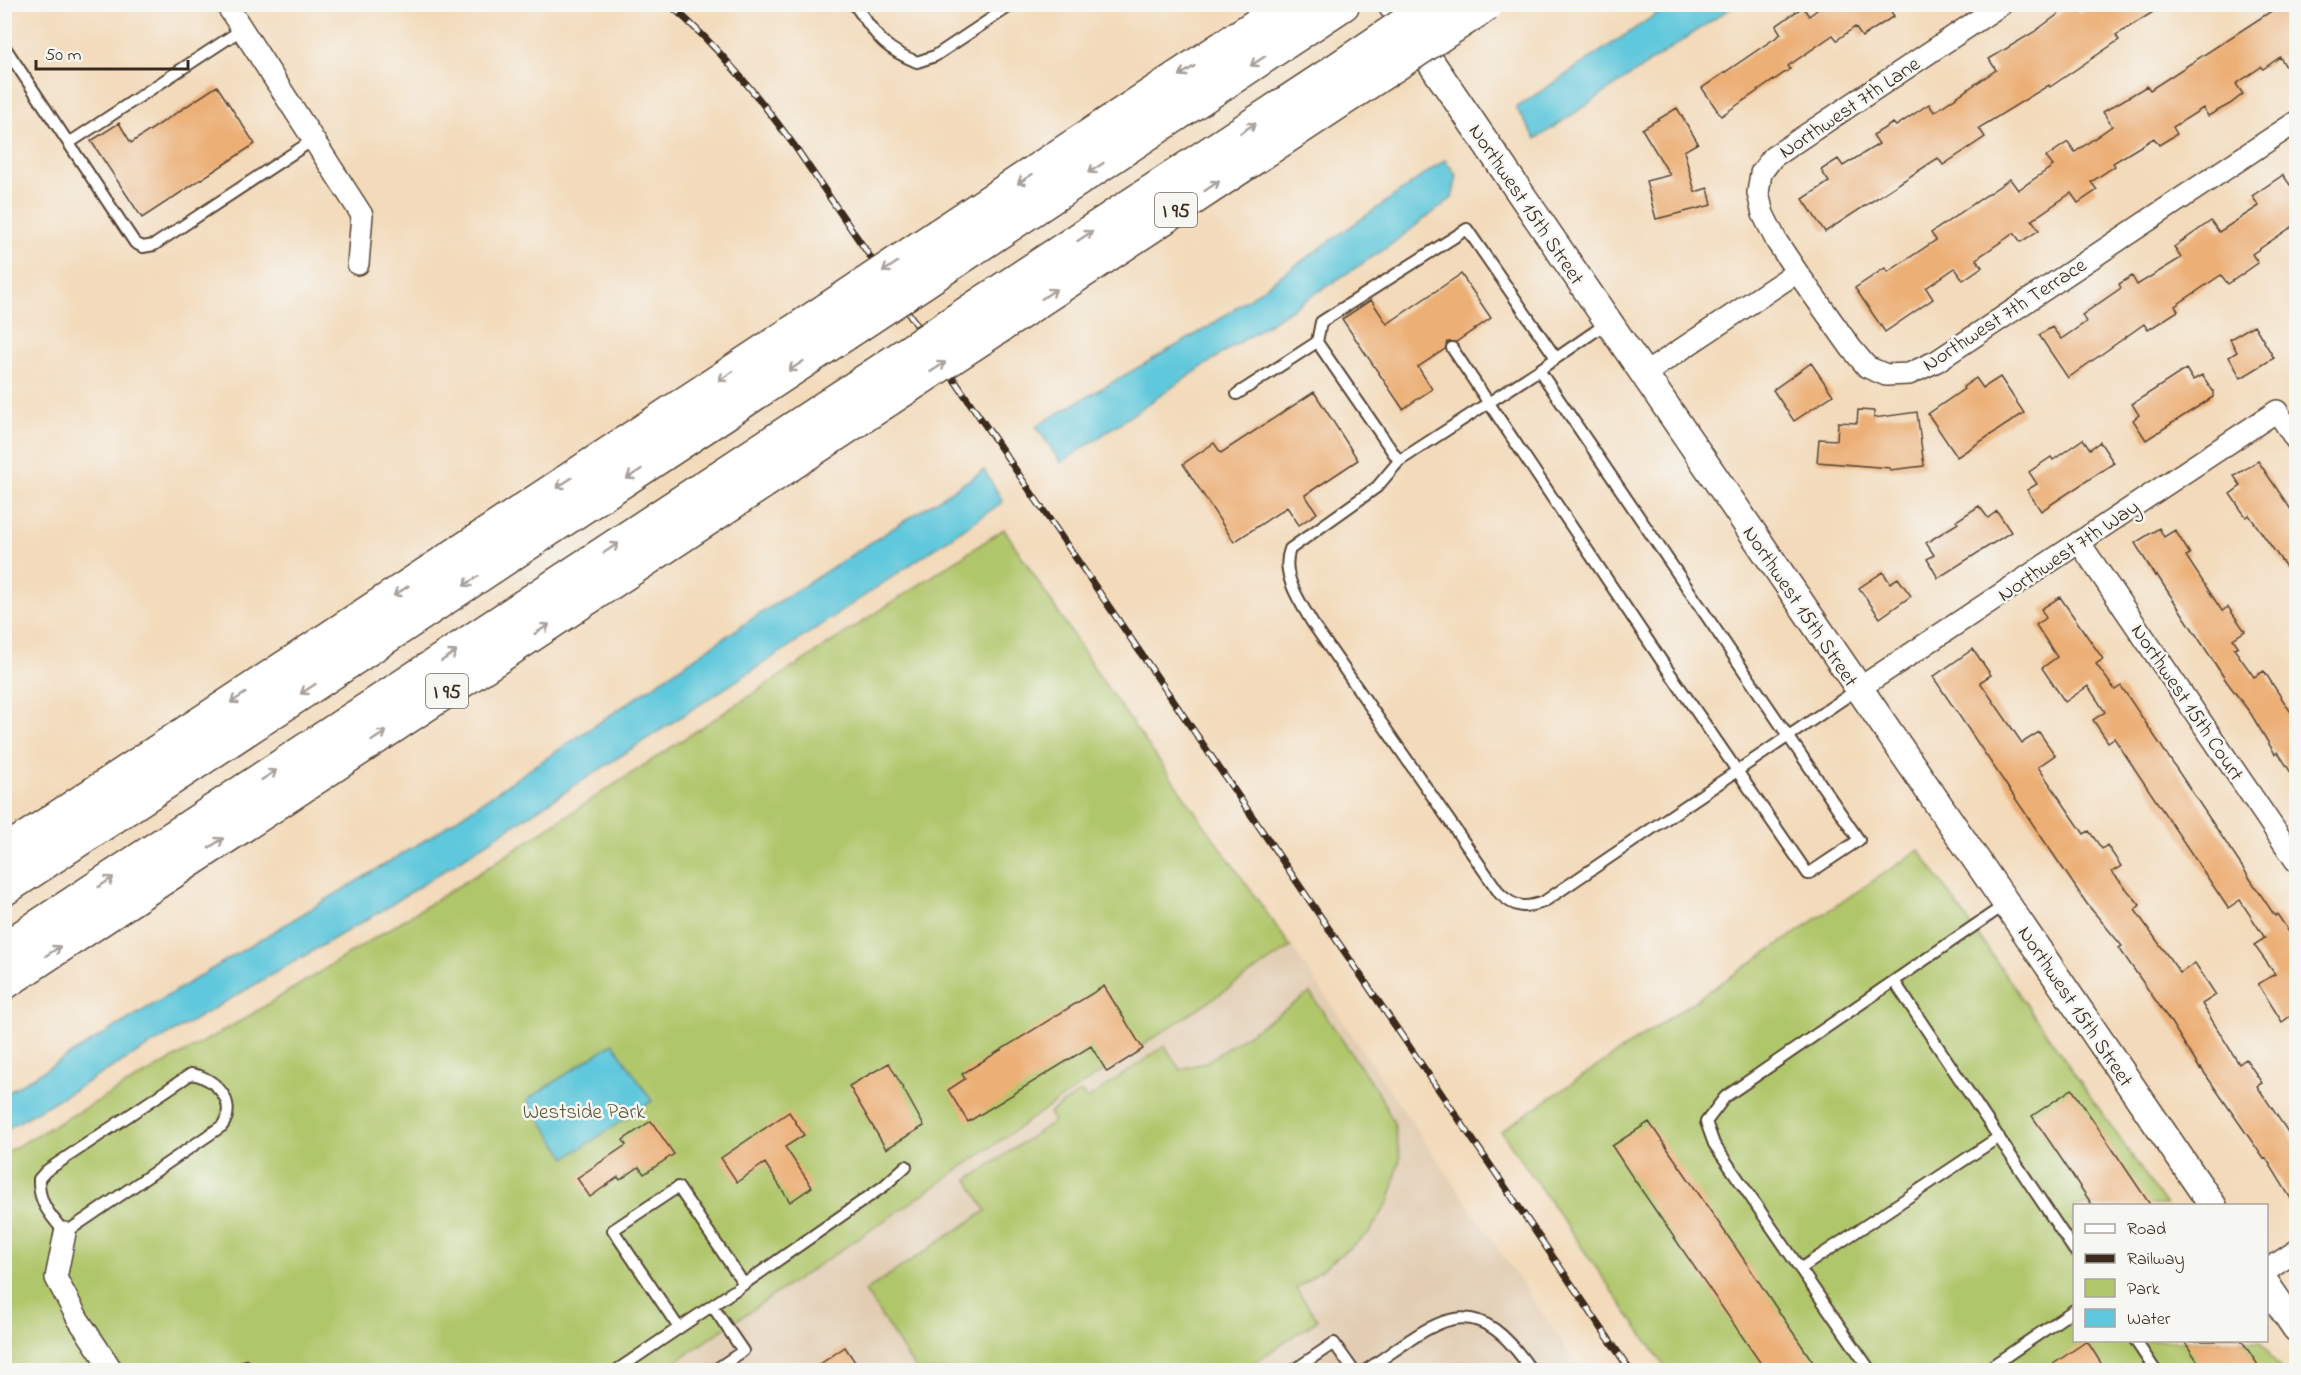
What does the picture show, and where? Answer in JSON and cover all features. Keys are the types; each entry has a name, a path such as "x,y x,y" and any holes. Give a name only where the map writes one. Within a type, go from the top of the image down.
{"highway":[{"path":"4,889 837,321 1298,16 1343,4"},
{"path":"1343,82 1434,4"},
{"name":"I 95","path":"4,983 881,388 1343,82 1487,4"},
{"path":"4,853 837,321"},
{"path":"4,949 881,388"}],"street":[{"path":"226,4 362,215 358,264"},
{"name":"Northwest 15th Street","path":"1392,4 1643,375 2212,1204"},
{"name":"Northwest 7th Lane","path":"1797,272 1777,242 1763,214 1758,193 1761,173 1773,157 2002,4"},
{"name":"Northwest 7th Terrace","path":"1797,272 1867,367 1886,375 1909,374 1937,361 2296,122"},
{"path":"1643,375 1797,272"},
{"name":"Northwest 7th Way","path":"1858,689 2277,411 2296,440"},
{"name":"Northwest 15th Court","path":"2079,542 2296,861"},
{"path":"65,1233 56,1278 78,1319 112,1371"},
{"path":"2268,1270 2296,1251"},
{"path":"2268,1287 2296,1328"}],"lane":[{"path":"854,4 884,45 917,62 935,56 1013,4"},
{"path":"69,144 241,30"},
{"path":"4,45 135,243 143,247 154,245 313,140"},
{"path":"1238,394 1317,342 1321,322 1467,229 1556,358"},
{"path":"1608,323 1399,461 1377,487 1290,549 1287,557 1287,572 1313,624 1500,894 1517,907 1545,901 1858,689"},
{"path":"1317,342 1399,461"},
{"path":"1452,348 1808,874 1859,840 1539,370"},
{"path":"1870,1371 1714,1144 1707,1122 1725,1097 2006,904"},
{"path":"1894,981 2073,1248"},
{"path":"191,1074 202,1076 221,1090 226,1100 227,1119 222,1126 65,1233 50,1215 39,1196 39,1179 46,1171 191,1074"},
{"path":"1800,1269 1999,1137"},
{"path":"617,1371 713,1307 884,1186 906,1166"},
{"path":"679,1328 613,1230 678,1187 744,1284"},
{"path":"713,1307 743,1351 716,1371"},
{"path":"1986,1371 2073,1311"},
{"path":"1366,1371 1443,1320 1464,1318 1485,1323 1495,1329 1516,1350 1531,1371"},
{"path":"2136,1342 2155,1371"},
{"path":"1294,1371 1334,1343 1353,1371"},
{"path":"239,1371 246,1366 250,1371"}],"shaded area":[{"path":"1292,947 1581,1370 663,1370"}],"green space":[{"name":"Westside Park","path":"1004,529 1104,683 1291,947 1046,1109 663,1370 5,1370 5,1153 244,1019 484,870"},
{"path":"1919,850 2165,1204 2073,1204 2073,1342 2261,1342 2281,1370 1667,1370 1501,1131"},
{"path":"1310,993 1379,1094 1394,1123 1400,1158 1390,1200 1369,1233 1296,1289 1318,1320 1243,1370 916,1370 865,1291 986,1211 968,1180 1054,1121 1049,1113 1081,1092 1087,1099 1165,1046 1180,1070 1206,1062"}],"water":[{"path":"1670,5 1735,5 1536,139 1516,108"},
{"path":"1445,160 1457,176 1452,198 1385,249 1223,353 1061,463 1036,426 1207,328"},
{"path":"984,470 1003,502 784,650 383,910 5,1130 5,1094 430,837 758,615"},
{"path":"613,1043 652,1101 566,1158 527,1100"}],"building":[{"path":"1825,4 1886,4 1894,16 1862,37 1855,27 1837,40 1833,35 1788,66 1790,69 1721,116 1702,88 1781,34 1776,26 1803,7 1809,16"},
{"path":"2072,4 2079,13 2092,4 2166,4 2116,35 2119,40 2050,87 2049,85 1979,128 1985,137 1943,165 1938,158 1825,232 1803,199 1829,182 1821,170 1838,159 1843,166 1879,144 1873,135 1893,123 1896,126 1929,104 1934,112 1996,70 1989,59 2034,32"},
{"path":"2282,4 2296,4 2296,60 2286,67 2280,57 2263,69 2261,67 2236,84 2243,94 2230,104 2208,116 2203,108 2173,127 2177,134 2159,145 2154,138 2113,163 2115,166 2091,182 2097,190 2078,203 2071,193 2032,220 2039,230 2021,242 2014,233 1976,259 1982,267 1963,280 1955,268 1926,288 1933,299 1885,332 1855,288 1885,268 1888,272 1936,240 1931,233 2010,179 2018,190 2053,166 2046,157 2068,142 2075,152 2112,126 2103,112 2147,86 2150,90"},
{"path":"217,86 255,144 142,218 91,141 119,123 131,143"},
{"path":"1677,108 1698,143 1684,151 1695,192 1708,188 1712,205 1656,219 1646,181 1670,175 1642,129"},
{"path":"2283,175 2290,185 2296,180 2296,224 2252,254 2258,263 2228,284 2221,275 2175,306 2178,311 2148,330 2144,324 2068,378 2039,335 2052,327 2061,339 2086,322 2082,315 2121,288 2119,284 2132,276 2137,285 2181,258 2174,247 2211,221 2219,232 2259,206 2252,196"},
{"path":"1461,274 1491,318 1456,342 1447,342 1445,349 1418,367 1432,389 1403,409 1342,319 1371,300 1387,324"},
{"path":"2254,325 2274,358 2241,378 2229,357 2237,352 2230,339"},
{"path":"1811,363 1833,395 1794,421 1773,390"},
{"path":"2186,369 2193,380 2202,375 2213,391 2213,397 2146,440 2133,420 2139,415 2132,404"},
{"path":"2000,377 2024,413 1957,457 1928,414 1976,378 1983,388"},
{"path":"1314,392 1358,460 1305,495 1317,513 1299,525 1287,507 1234,542 1183,464 1214,443 1221,453"},
{"path":"1858,410 1874,411 1874,418 1917,412 1924,466 1890,470 1890,468 1817,462 1819,439 1837,440 1838,422 1857,423"},
{"path":"2083,439 2090,449 2100,442 2114,463 2041,511 2027,490 2037,484 2029,472 2051,457 2053,460"},
{"path":"2258,461 2296,517 2296,581 2249,515 2246,517 2230,494 2241,486 2234,476"},
{"path":"1979,506 1988,518 1997,511 2011,532 1938,578 1927,559 1934,555 1926,543 1958,523 1956,521"},
{"path":"2159,528 2164,537 2175,530 2190,554 2186,556 2222,611 2228,607 2245,631 2233,639 2238,646 2234,649 2254,677 2264,671 2296,720 2296,728 2291,731 2296,741 2296,781 2278,752 2275,754 2251,714 2227,682 2157,575 2155,576 2135,543"},
{"path":"1883,572 1890,583 1898,578 1911,596 1880,618 1859,588"},
{"path":"2060,597 2103,659 2096,664 2115,690 2121,686 2275,916 2277,914 2296,942 2296,1012 2282,1022 2258,984 2275,974 2254,945 2265,938 2240,900 2228,908 2114,738 2108,742 2093,720 2105,712 2088,686 2065,702 2042,668 2057,657 2036,625 2046,618 2041,609"},
{"path":"1973,649 1991,675 1980,682 2022,743 2039,732 2055,755 2038,767 2084,834 2089,831 2102,849 2107,845 2121,866 2112,872 2140,905 2135,910 2180,973 2195,963 2216,995 2202,1004 2239,1064 2246,1059 2262,1083 2257,1086 2296,1144 2296,1207 2266,1158 2264,1159 2200,1069 2119,948 2122,946 2087,904 1933,677"},
{"path":"1104,986 1143,1049 1107,1072 1091,1046 968,1122 948,1090 965,1079 962,1074"},
{"path":"889,1063 924,1126 886,1149 849,1086"},
{"path":"2072,1089 2150,1204 2092,1204 2032,1116"},
{"path":"789,1112 804,1135 785,1147 812,1187 790,1202 765,1163 737,1182 721,1158"},
{"path":"651,1121 674,1154 644,1174 639,1167 620,1180 618,1177 590,1197 577,1178 626,1145 623,1140"},
{"path":"1649,1122 1819,1371 1766,1371 1629,1172 1612,1146"},
{"path":"2088,1342 2106,1371 2043,1371"},
{"path":"2185,1342 2243,1342 2262,1371 2204,1371"},
{"path":"845,1347 861,1371 810,1371"}],"railway":[{"path":"669,4 737,72 796,148 1630,1370"}]}
